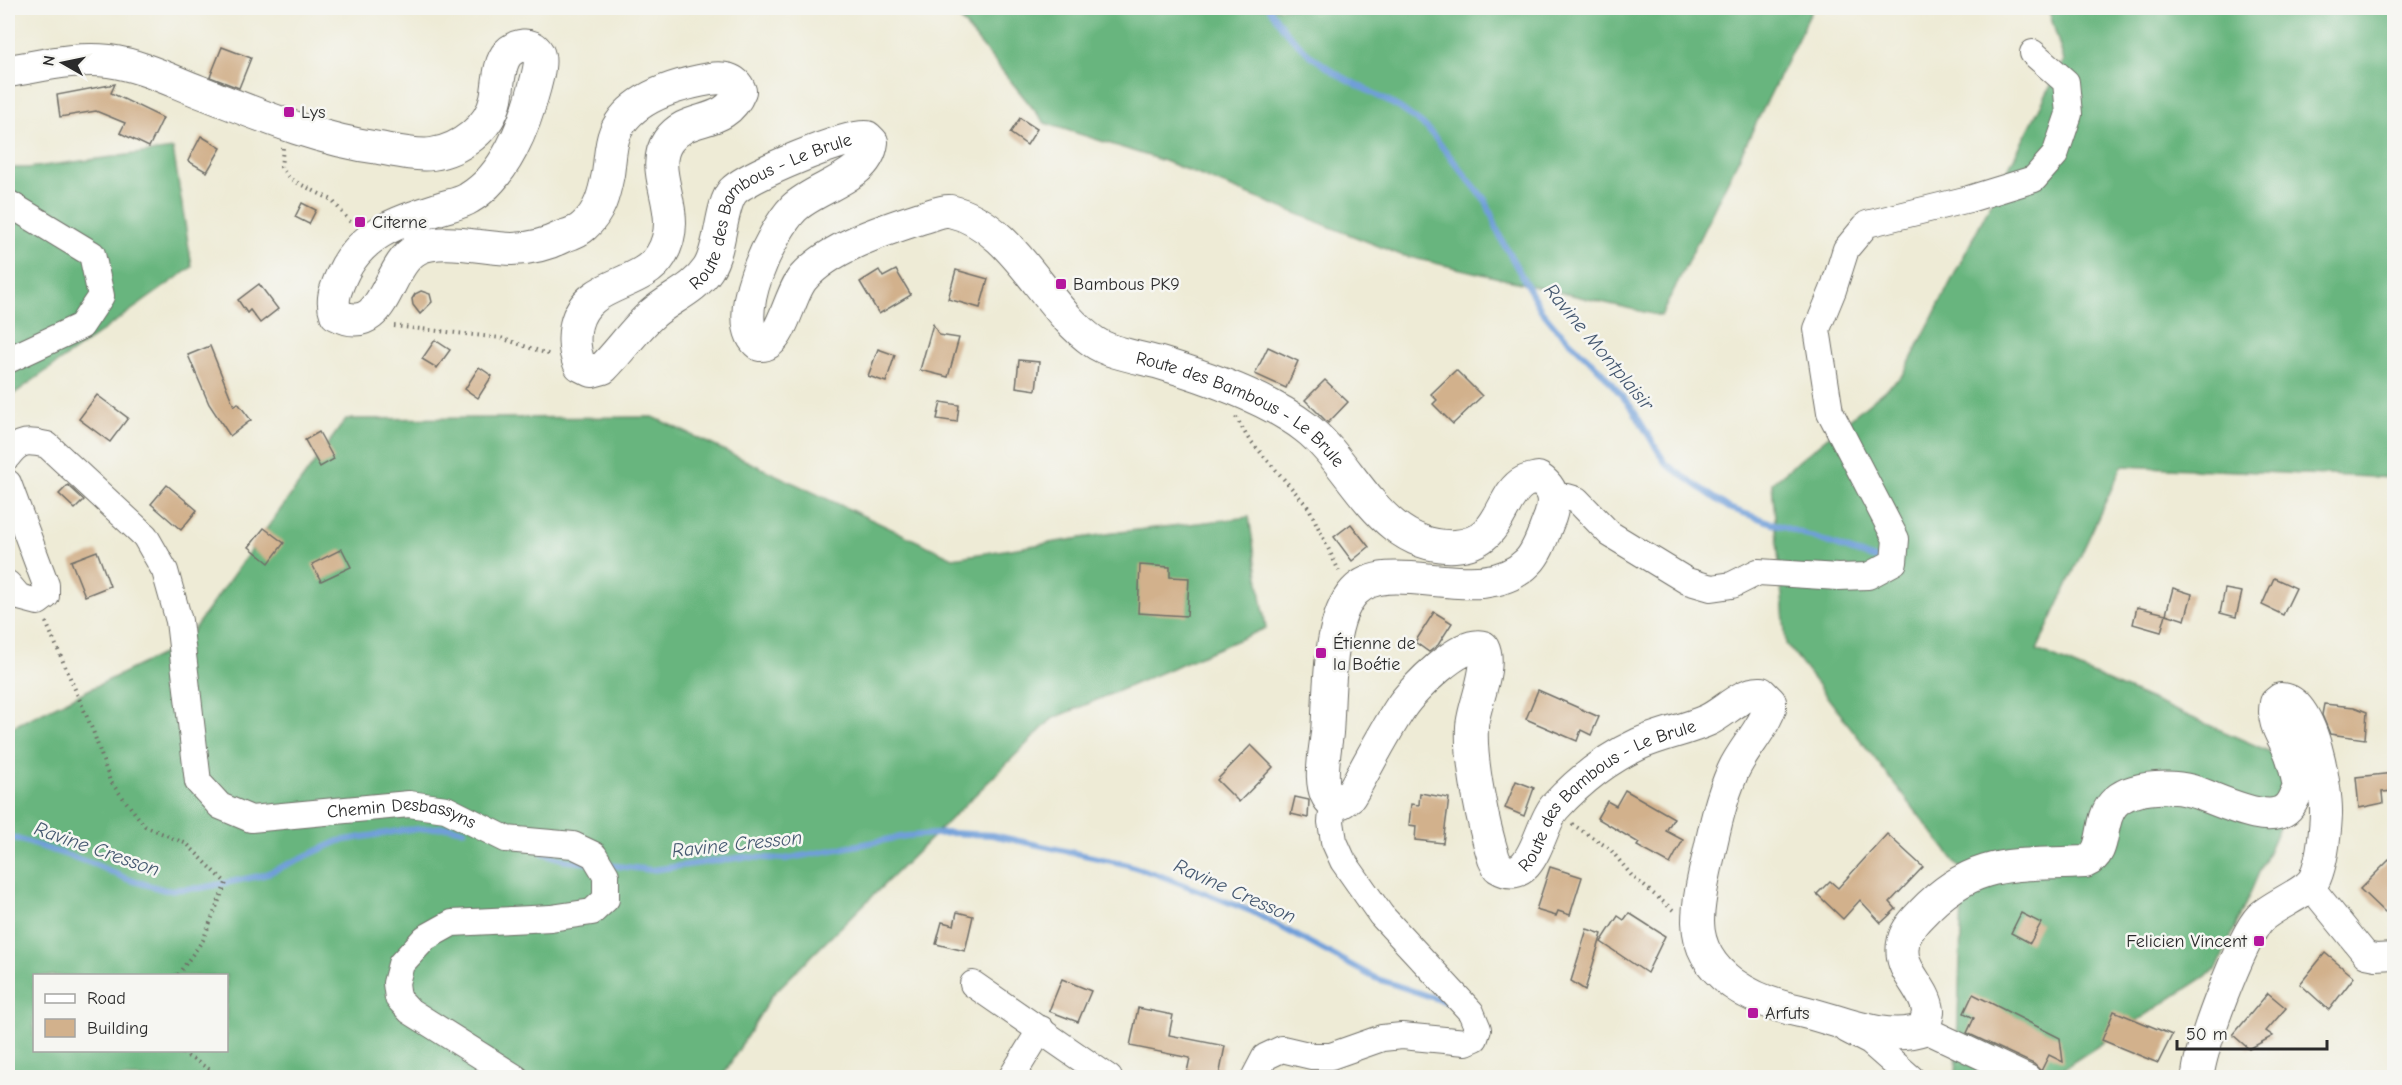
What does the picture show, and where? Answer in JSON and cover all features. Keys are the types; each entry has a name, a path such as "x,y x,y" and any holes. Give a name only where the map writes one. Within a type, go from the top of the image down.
{"main road":[{"path":"8,71 67,61 110,61 152,73 290,127 343,143 432,154 460,145 480,128 495,103 506,55 514,48 524,45 538,54 535,87 524,118 516,139 495,175 469,199 404,220 365,241 349,259 333,303 336,314 345,318 362,319 377,310 400,264 417,248 440,243 513,249 547,244 583,228 597,212 601,201 614,135 634,107 667,90 712,79 731,80 737,84 740,91 733,105 720,116 686,124 669,139 662,151 661,170 672,214 667,242 652,267 603,290 583,309 574,339 580,365"},
{"name":"Route des Bambous - Le Brule","path":"580,365 592,370 603,368 651,315 700,279 715,255 728,202 734,191 758,176 840,140 858,135 867,136 872,142 866,160 849,175 818,191 793,209 757,272 750,298 749,325 751,334 760,345 766,345 776,338 788,303 802,279 822,261 883,230 947,210 970,218 999,237 1071,324 1096,344 1215,383 1266,403 1303,425 1377,511 1416,539 1436,545 1456,546 1473,542 1489,531 1500,518 1514,490 1524,482 1539,478 1549,486 1554,498"},
{"path":"1334,803 1325,792 1324,765 1336,634 1342,611 1354,591 1367,582 1390,578 1475,583 1493,581 1511,575 1529,560 1542,536 1553,508 1554,498"},
{"name":"Route des Bambous - Le Brule","path":"1334,803 1342,802 1350,796 1402,705 1457,652 1476,645 1482,647 1486,659 1472,727 1474,760 1490,845 1498,867 1510,873 1521,870 1529,861 1550,813 1576,784 1601,765 1639,744 1708,720 1754,693 1767,696 1770,702 1768,714 1742,751 1721,801 1704,873 1699,926 1703,946 1717,970 1746,994 1779,1007 1879,1032 1910,1034 1924,1029"},
{"path":"1924,1029 1928,1011 1903,958 1902,943 1907,928 1934,901 1977,873 2005,865 2085,862 2092,859 2099,846 2106,810 2121,796 2139,790 2175,788 2258,812 2277,814 2288,807 2299,786 2292,756 2279,733 2275,720 2276,703 2284,698 2297,707 2307,725 2323,769 2326,814 2315,877 2310,886 2271,909 2259,919 2247,937 2204,1041 2198,1061 2198,1077"}],"street":[{"path":"1554,498 1567,496 1577,500 1610,534 1687,581 1711,588 1732,585 1758,572 1838,577 1868,576 1894,562 1896,539 1830,412 1817,328 1833,290 1846,249 1867,224 1969,199 2034,178 2055,155 2069,114 2066,82 2033,53"},
{"path":"8,203 92,254 101,296 81,326 8,360"},
{"name":"Chemin Desbassyns","path":"8,456 17,444 27,440 47,445 145,536 165,571 179,621 198,782 220,806 251,819 409,804 446,809 506,839 573,845 594,855 606,875 606,899 592,912 551,918 452,923 425,938 401,964 396,983 399,998 410,1011 516,1077"},
{"path":"8,483 46,585 46,596 38,602 19,597 8,584"},
{"path":"1254,1077 1265,1057 1282,1049 1312,1056 1331,1056 1382,1038 1402,1036 1466,1042 1475,1038 1478,1029 1471,1012 1381,915 1343,861 1334,841 1331,822 1334,803"},
{"path":"2310,886 2366,955 2394,956"},
{"path":"973,984 1109,1077"},
{"path":"1822,1016 1870,1042 1911,1077"},
{"path":"1011,1077 1041,1029"},
{"path":"1924,1029 2028,1077"}],"path":[{"path":"290,127 283,148 281,167 290,179 332,200 365,241"},
{"path":"362,319 389,325 501,338 580,365"},
{"path":"1215,383 1248,438 1309,508 1339,568 1342,611"},
{"path":"38,602 93,731 110,781 145,826 187,844 226,883 203,940 178,974"},
{"path":"1550,813 1569,821 1610,849 1632,876 1687,921 1699,926"},
{"path":"180,1052 224,1077"}],"green space":[{"path":"951,8 1813,8 1661,316 1401,255 1164,161 1045,123"},
{"path":"2048,8 2394,8 2394,478 2122,466 2037,650 2305,767 2217,969 2050,1077 1956,1077 1963,872 1786,644 1772,483 1903,375 2064,60"},
{"path":"173,149 192,267 8,398 8,168 28,168"},
{"path":"653,417 953,558 1120,532 1249,517 1266,628 1052,719 772,995 722,1077 8,1078 8,729 183,644 346,419"}],"building":[{"path":"222,47 251,58 239,88 210,77"},
{"path":"115,84 111,93 163,118 149,147 120,133 125,123 96,111 60,117 57,95"},
{"path":"1020,118 1037,129 1027,145 1010,133"},
{"path":"201,136 221,148 207,172 188,161"},
{"path":"302,203 316,210 309,224 295,217"},
{"path":"879,270 883,277 896,270 911,295 879,314 860,282"},
{"path":"956,270 988,279 980,308 948,299"},
{"path":"259,284 278,309 260,323 250,310 247,313 238,300"},
{"path":"421,291 430,294 432,302 420,314 413,305 412,299"},
{"path":"933,324 939,335 959,338 948,377 920,370"},
{"path":"435,340 450,350 437,368 422,359"},
{"path":"210,346 234,406 238,403 251,420 230,436 209,404 188,355"},
{"path":"1268,347 1298,361 1286,388 1255,374"},
{"path":"878,349 895,355 886,382 868,376"},
{"path":"1019,360 1039,362 1036,390 1016,387"},
{"path":"479,367 492,376 478,398 465,389"},
{"path":"1456,370 1482,396 1453,424 1433,404 1437,400 1431,394"},
{"path":"1325,380 1348,402 1328,423 1305,400"},
{"path":"97,395 128,418 110,442 79,419"},
{"path":"941,402 959,405 957,422 937,419"},
{"path":"319,432 334,459 320,467 305,440"},
{"path":"68,485 84,500 75,509 59,494"},
{"path":"167,485 197,510 181,530 151,504"},
{"path":"1351,524 1369,547 1352,561 1334,537"},
{"path":"264,528 284,543 269,563 249,547"},
{"path":"342,549 351,567 321,581 312,564"},
{"path":"97,551 110,586 85,596 71,561"},
{"path":"1140,565 1170,567 1170,577 1189,578 1187,616 1138,613"},
{"path":"2274,578 2296,588 2283,615 2262,605"},
{"path":"2173,588 2192,594 2185,620 2166,614"},
{"path":"2225,589 2242,592 2236,617 2220,613"},
{"path":"2137,607 2166,614 2161,632 2133,624"},
{"path":"1434,612 1452,623 1438,645 1429,652 1415,642"},
{"path":"1538,690 1599,717 1591,735 1581,730 1577,741 1526,719"},
{"path":"2324,704 2354,707 2367,712 2365,739 2330,734 2322,715"},
{"path":"1251,745 1273,767 1239,802 1217,780"},
{"path":"2394,773 2394,791 2382,792 2383,803 2359,808 2356,777"},
{"path":"1516,781 1534,788 1524,816 1505,808"},
{"path":"1625,790 1674,818 1666,831 1683,840 1670,864 1637,846 1639,843 1597,818 1607,801 1616,806"},
{"path":"1420,793 1449,798 1443,843 1415,840 1416,826 1409,825 1411,804 1419,805"},
{"path":"1295,797 1309,800 1308,818 1291,814"},
{"path":"1887,834 1923,867 1890,902 1896,909 1881,923 1860,900 1843,919 1817,894 1830,881 1838,888"},
{"path":"2394,855 2394,904 2385,913 2360,889"},
{"path":"1550,867 1582,877 1570,915 1558,911 1556,916 1536,910"},
{"path":"957,912 973,916 965,951 936,944 942,922 954,925"},
{"path":"1629,913 1665,936 1647,973 1601,942 1618,916 1624,920"},
{"path":"2021,913 2041,923 2030,943 2011,933"},
{"path":"1587,929 1602,934 1585,990 1571,981"},
{"path":"2325,953 2354,977 2329,1010 2300,984"},
{"path":"1062,979 1091,991 1078,1022 1049,1011"},
{"path":"2268,993 2286,1008 2266,1031 2273,1036 2249,1049 2233,1035"},
{"path":"1973,994 2060,1038 2063,1062 2049,1055 2041,1071 2034,1064 1967,1033 1974,1018 1964,1013"},
{"path":"1138,1008 1173,1015 1169,1035 1225,1046 1219,1077 1187,1072 1190,1058 1130,1046"},
{"path":"2114,1011 2172,1035 2158,1063 2102,1040"}],"waterway":[{"name":"Ravine Montplaisir","path":"1269,8 1286,32 1311,56 1337,74 1400,108 1427,128 1486,201 1501,239 1541,310 1556,328 1602,372 1632,408 1666,464 1729,508 1881,561"},
{"name":"Ravine Cresson","path":"8,836 94,864 127,879 165,890 201,888 264,875 339,841 405,830 448,827 464,830"},
{"name":"Ravine Cresson","path":"608,865 652,870 744,857 785,859 906,836 951,833 992,835 1125,864 1159,875 1253,912 1375,978 1449,1003"},
{"name":"Ravine Cresson","path":"543,853 568,861 589,863"}],"place":[{"name":"Lys","path":"289,112"},
{"name":"Citerne","path":"360,222"},
{"name":"Bambous PK9","path":"1061,284"},
{"name":"Étienne de la Boétie","path":"1321,653"},
{"name":"Felicien Vincent","path":"2259,941"},
{"name":"Arfuts","path":"1753,1013"}]}
